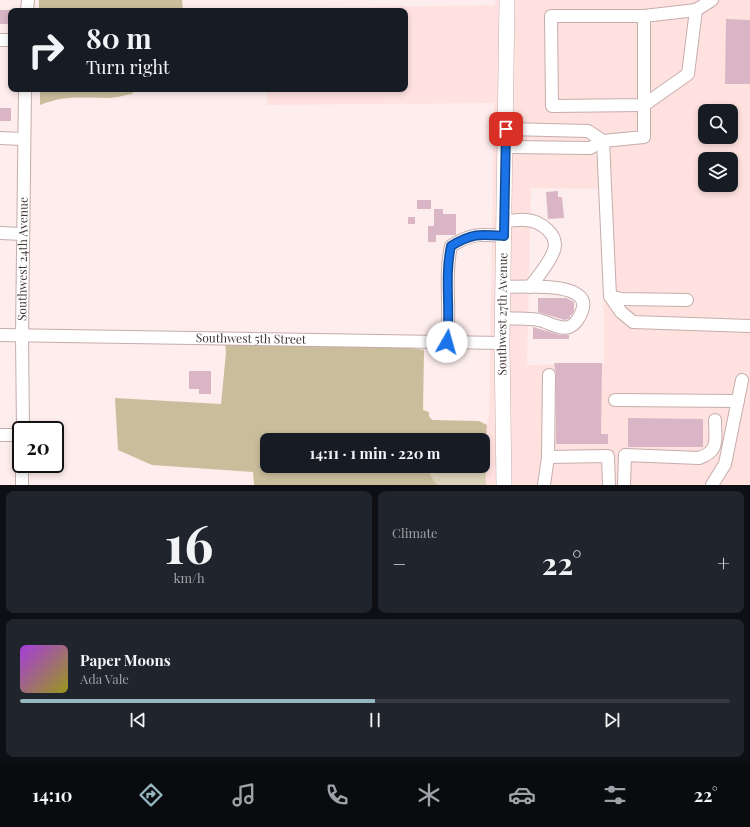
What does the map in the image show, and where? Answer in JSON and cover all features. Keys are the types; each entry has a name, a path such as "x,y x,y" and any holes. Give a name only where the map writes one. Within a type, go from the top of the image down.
{"main road":[{"name":"Southwest 27th Avenue","path":"504,485 502,343 507,0"}],"street":[{"path":"696,10 688,74 644,105 552,106 551,16 644,16 696,10 712,0"},
{"path":"506,147 590,148 603,141 644,138 644,16"},
{"name":"Southwest 24th Avenue","path":"23,421 23,138 25,92"},
{"path":"506,129 588,131 603,141"},
{"path":"0,138 23,138"},
{"path":"603,141 610,296 621,312 633,322 750,326"},
{"path":"447,342 450,319 448,306 447,262 451,246 466,237 504,229 526,220 537,222 550,232 555,241 554,250 550,260 530,287"},
{"path":"0,234 23,234"},
{"path":"503,287 561,288 575,292 581,297 583,310 576,322 568,327 556,326 539,320 503,318"},
{"path":"610,296 621,299 686,300"},
{"name":"Southwest 5th Street","path":"0,335 502,343"},
{"path":"544,485 548,457 549,375"},
{"path":"615,400 742,390 725,464 712,485"},
{"path":"624,485 625,455 699,458 710,454 714,447 715,420"},
{"path":"0,434 12,435"},
{"path":"548,457 608,456 609,485"},
{"path":"22,473 22,485"}],"shaded area":[{"path":"39,0 182,0 183,8 39,8"},
{"path":"495,0 503,0 500,485 486,485 486,473 490,473 490,433 486,433 487,420 489,417 494,103 267,105 267,92 408,92 408,8 325,8 495,5"},
{"path":"511,0 750,0 750,485 508,485","holes":["531,188 603,189 604,364 527,365"]},
{"path":"40,92 133,92 132,94 114,98 66,98 40,105"},
{"path":"225,339 378,342 424,350 423,410 429,412 429,416 432,420 479,421 487,425 486,433 260,433 260,473 429,473 436,484 440,485 254,485 253,472 152,465 118,450 115,398 221,404 226,353"},
{"path":"429,473 486,473 486,485 436,484"}],"building":[{"path":"0,10 8,10 8,24 0,24"},
{"path":"726,19 750,20 750,84 725,84"},
{"path":"0,108 11,108 11,121 0,121"},
{"path":"558,191 558,197 562,197 564,218 548,219 546,192"},
{"path":"417,200 431,200 431,209 417,209"},
{"path":"434,209 443,209 443,214 456,214 456,235 436,235 436,242 428,242 428,226 434,226"},
{"path":"408,217 415,217 415,224 408,224"},
{"path":"538,298 566,298 574,302 574,311 572,315 570,315 570,318 565,320 538,312"},
{"path":"533,327 560,335 569,335 569,339 533,339"},
{"path":"554,363 602,363 601,434 608,434 608,444 556,444 556,375"},
{"path":"189,371 211,371 211,394 199,394 199,389 189,389"},
{"path":"628,418 703,419 703,447 628,447"}],"route":[{"path":"447,342 450,319 448,306 447,262 451,246 466,237 481,234 504,236 506,129"}]}
